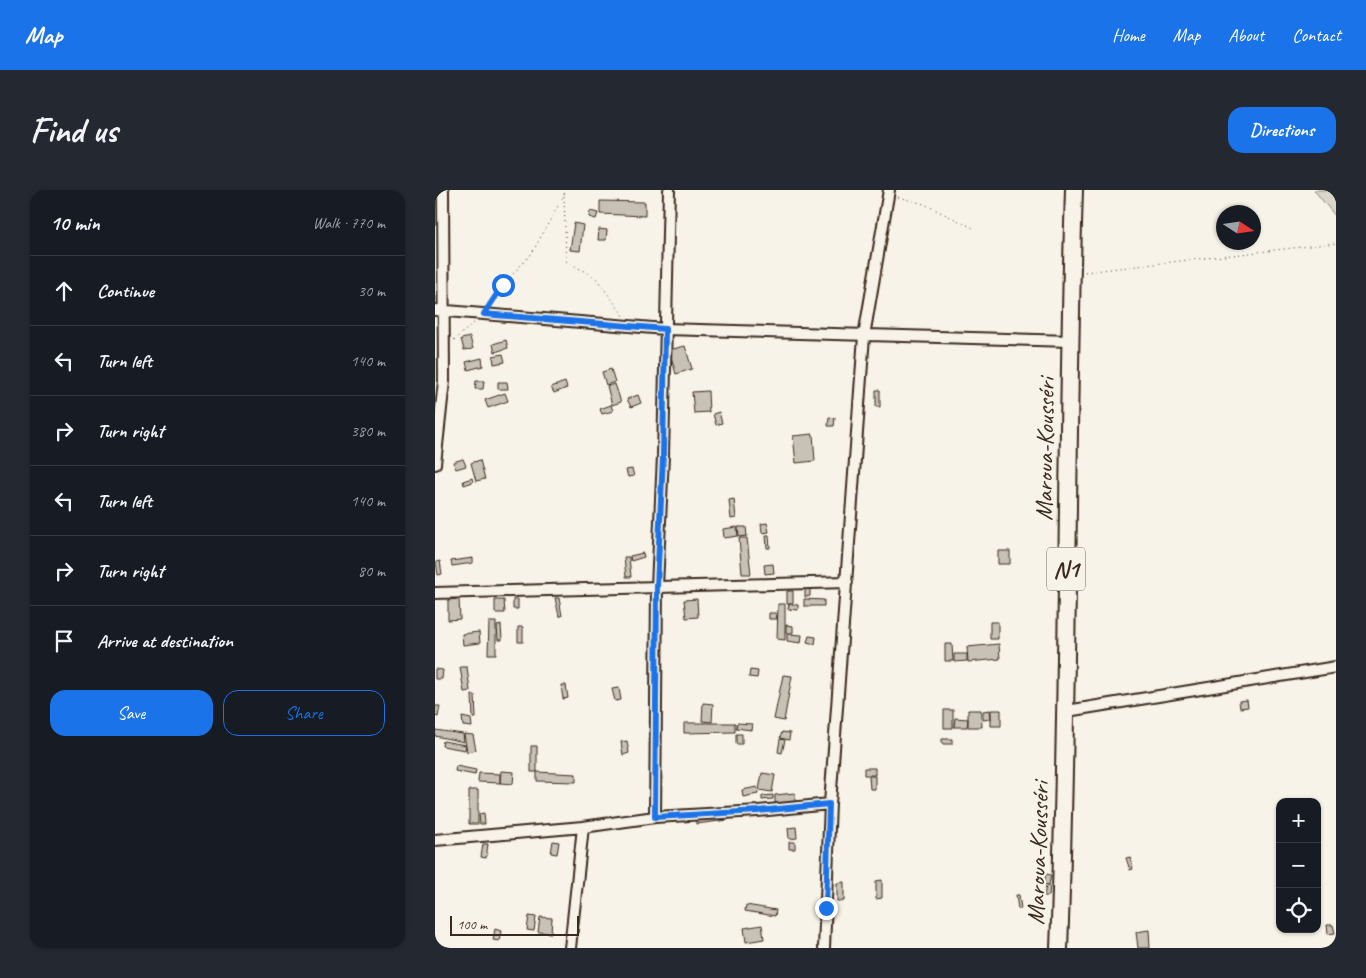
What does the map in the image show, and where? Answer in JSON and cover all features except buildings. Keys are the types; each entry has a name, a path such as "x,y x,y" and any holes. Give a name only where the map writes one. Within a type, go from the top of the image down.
{"highway":[{"name":"Maroua-Kousséri","path":"1059,948 1067,711 1066,567 1074,190"}],"street":[{"path":"435,464 445,381 445,348 440,311 443,190"},
{"path":"655,817 657,587 663,456 669,190"},
{"path":"824,948 829,804 864,336 889,192"},
{"path":"440,311 665,329 1071,341"},
{"path":"435,594 847,582"},
{"path":"1067,711 1336,667"},
{"path":"435,840 583,827 655,817 758,811 829,804"},
{"path":"570,948 583,827"}],"path":[{"path":"565,190 566,261 596,278 632,326"},
{"path":"889,192 924,204 973,228"},
{"path":"445,348 484,314 503,285 533,253 565,196"},
{"path":"1071,272 1336,243"}],"shaded area":[{"path":"1314,190 1336,190 1336,217"}],"route":[{"path":"503,285 484,314 665,329 663,456 657,587 655,817 758,811 829,804 826,908"}]}
